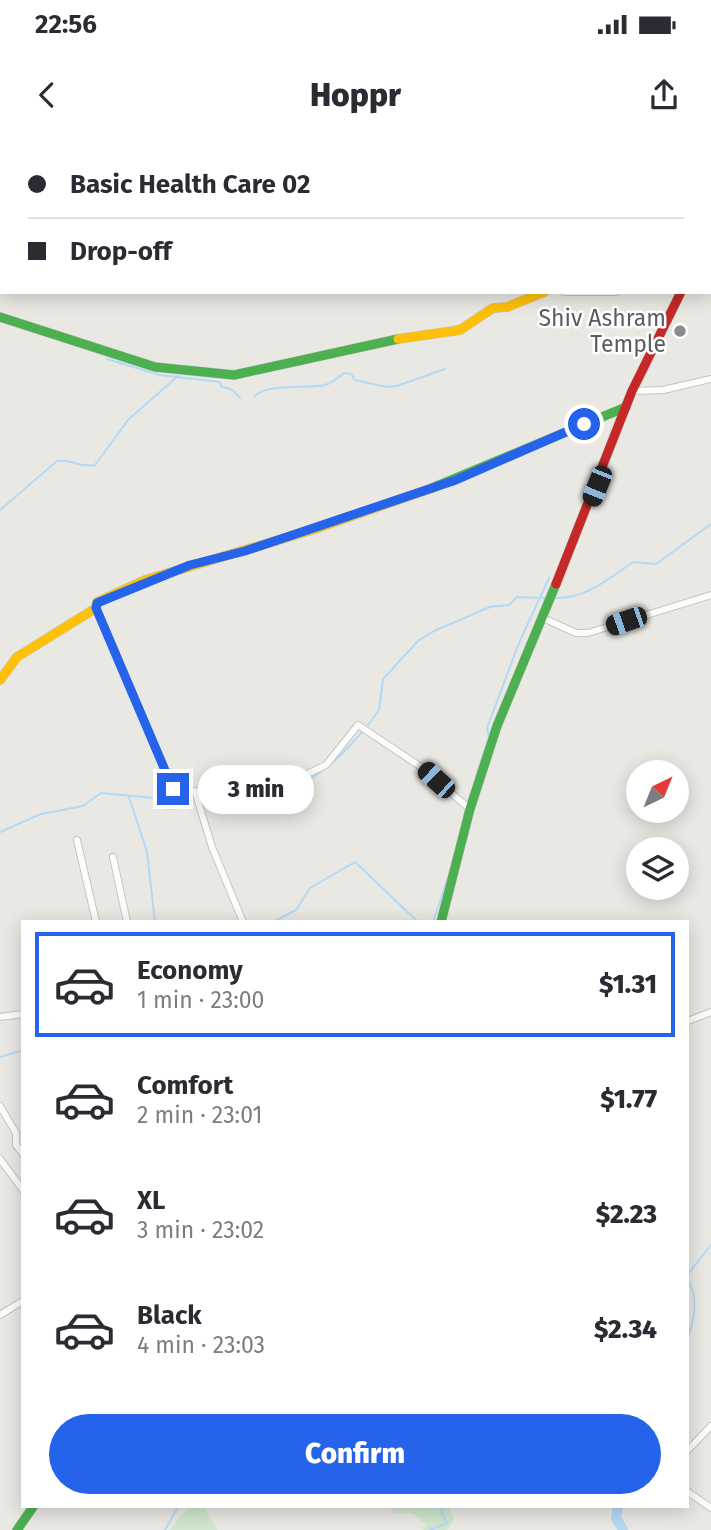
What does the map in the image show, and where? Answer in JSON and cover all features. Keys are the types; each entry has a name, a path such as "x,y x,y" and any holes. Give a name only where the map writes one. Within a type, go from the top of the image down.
{"street":[{"path":"0,317 155,367 234,375 395,339 460,330 493,308 507,307 539,294"},
{"path":"442,920 470,809 497,726 543,618 632,391 680,294"},
{"path":"632,391 663,390 711,379"},
{"path":"0,680 17,657 96,608 97,603 145,580 312,530 368,508 456,480 626,407"},
{"path":"543,618 576,633 588,633 711,595"},
{"path":"96,608 173,789 239,796 282,786 326,765 358,724 421,767 470,809"},
{"path":"195,791 212,847 242,920"},
{"path":"77,841 96,920"},
{"path":"113,858 127,920"},
{"path":"689,1021 711,1012"},
{"path":"0,1017 21,1014"},
{"path":"0,1106 16,1133 16,1145 21,1151"},
{"path":"0,1159 21,1187"},
{"path":"0,1315 21,1302"},
{"path":"689,1449 711,1426"},
{"path":"689,1493 711,1508"},
{"path":"17,1530 32,1508"}],"green space":[{"path":"187,1508 205,1508 217,1530 170,1530"},
{"path":"391,1508 451,1508 454,1519 447,1530 423,1530 427,1525 412,1513 394,1514"}],"waterway":[{"path":"107,359 160,375 220,382 221,386 233,390 240,398"},
{"path":"254,397 277,388 325,385 344,373 351,374 355,380 387,387 445,369"},
{"path":"0,510 57,461 95,465 128,420 178,376"},
{"path":"554,598 586,592 633,562 656,564 711,524"},
{"path":"476,776 489,737 487,728 519,643 549,578"},
{"path":"368,725 379,710 383,679 418,641 434,631 490,607 509,605 517,597 544,598"},
{"path":"199,802 224,805 248,803 285,792 302,784 334,761 362,732"},
{"path":"0,832 41,814 83,806 101,793 154,798 162,802 166,809 180,808 192,801"},
{"path":"129,797 147,852 155,920"},
{"path":"277,920 296,910 310,888 355,862 416,920"},
{"path":"434,920 449,874"},
{"path":"0,1057 21,1051"},
{"path":"689,1273 711,1245"},
{"path":"689,1282 694,1308 689,1332"},
{"path":"0,1311 6,1307"},
{"path":"165,1530 177,1508"},
{"path":"430,1530 447,1523 441,1511 442,1508"},
{"path":"618,1508 616,1518 623,1530"}],"traffic: fast":[{"path":"0,317 155,367 234,375 398,339"},
{"path":"432,488 626,407"},
{"path":"442,920 470,809 497,726 556,584"},
{"path":"17,1530 32,1508"}],"traffic: slow":[{"path":"398,339 460,330 493,308 507,307 539,294"},
{"path":"0,680 17,657 96,608 97,602 145,580 312,530 432,488"}],"traffic: jam":[{"path":"556,584 632,391 680,294"}],"place":[{"name":"Shiv Ashram Temple","path":"680,331"}],"route":[{"path":"173,789 138,700 96,608 97,603 145,580 312,530 368,508 456,480 584,424"}]}
